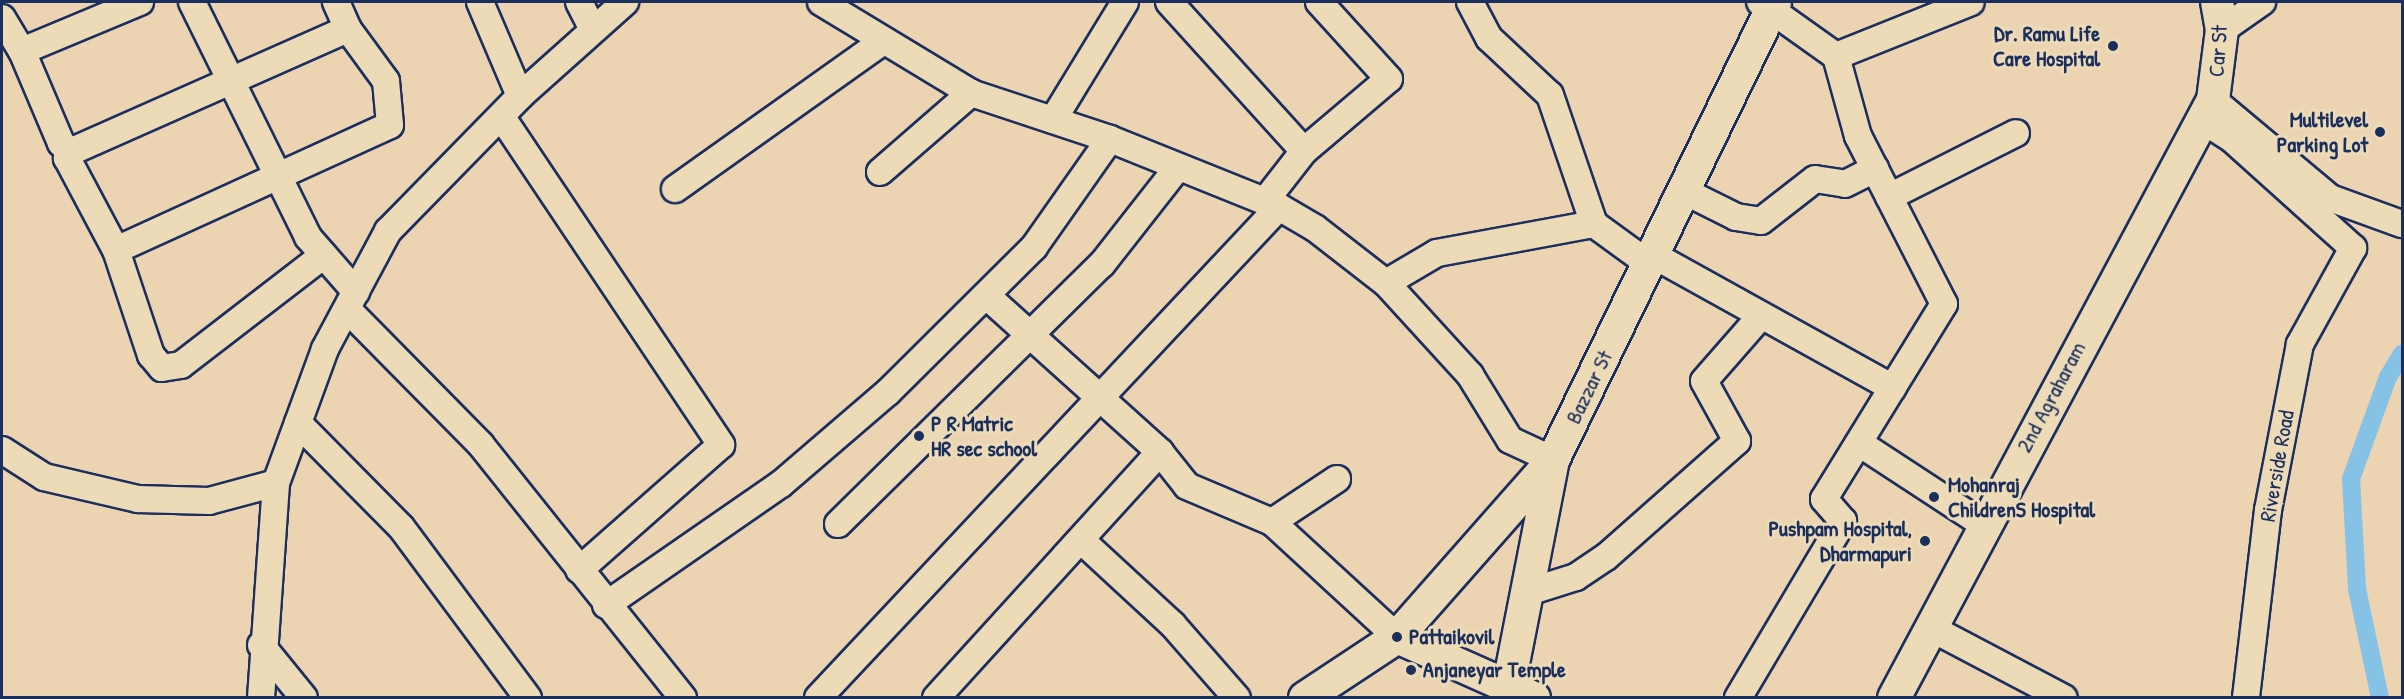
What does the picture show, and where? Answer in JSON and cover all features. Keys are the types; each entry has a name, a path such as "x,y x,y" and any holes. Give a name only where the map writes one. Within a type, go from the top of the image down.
{"main road":[{"name":"Bazzar St","path":"1305,698 1397,638 1553,460 1684,191 1769,4"},
{"name":"Car St","path":"2207,110 2220,16"},
{"name":"2nd Agraharam","path":"1894,698 1983,524 2207,110"},
{"path":"1397,638 1516,693 1526,592 1553,460"}],"street":[{"path":"22,51 140,2"},
{"path":"192,2 308,237 324,255 351,301 481,445 683,698"},
{"path":"116,250 390,125 386,81 348,29 336,2"},
{"path":"480,2 520,96"},
{"path":"579,2 593,30"},
{"path":"261,698 261,645 276,483 298,423 351,301 388,231 520,96 625,2"},
{"path":"821,2 882,42 971,93 1110,139 1272,204 1386,283 1470,375 1510,440 1553,460"},
{"path":"1053,120 1125,2"},
{"path":"1169,2 1304,151"},
{"path":"818,698 1100,400 1272,204 1304,151 1389,79 1319,2"},
{"path":"1470,2 1489,38 1550,95 1594,224 1651,260 1761,316 1893,388"},
{"path":"1836,56 1971,2"},
{"path":"2220,16 2262,2"},
{"path":"1738,698 1843,521 1824,499 1944,304 1858,136 1836,56 1769,4"},
{"path":"2,18 22,51 61,143 70,152"},
{"path":"324,255 181,365 162,368 152,356 116,250 67,158 70,152 232,83 348,29"},
{"path":"675,189 882,42"},
{"path":"880,171 971,93"},
{"path":"2207,110 2330,198 2403,224"},
{"name":"Riverside Road","path":"2207,110 2232,139 2353,248 2300,344 2268,510 2246,698"},
{"path":"501,116 721,445 579,570"},
{"path":"1888,197 2016,133"},
{"path":"606,604 781,484 988,297 1034,247 1110,139"},
{"path":"838,524 1031,337 1102,264 1178,167"},
{"path":"1684,191 1736,217 1761,220 1815,179 1845,184 1875,169"},
{"path":"1386,283 1437,254 1594,224"},
{"path":"988,297 1160,452 1187,486 1272,522 1397,638"},
{"path":"1526,592 1576,577 1606,557 1737,441 1704,381 1761,316"},
{"path":"298,423 401,527 528,698"},
{"path":"1859,444 1983,524"},
{"path":"2,450 44,477 138,499 209,501 276,483"},
{"path":"936,698 1160,452"},
{"path":"1272,522 1337,479"},
{"path":"1081,540 1173,625 1237,698"},
{"path":"1931,628 2064,698"},
{"path":"261,645 304,698"}],"waterway":[{"path":"2380,698 2357,589 2351,479 2388,377 2402,354"}],"place":[{"name":"Dr. Ramu Life Care Hospital","path":"2113,46"},
{"name":"Multilevel Parking Lot","path":"2380,132"},
{"name":"P R Matric HR sec school","path":"919,436"},
{"name":"Mohanraj ChildrenS Hospital","path":"1934,497"},
{"name":"Pushpam Hospital, Dharmapuri","path":"1925,541"},
{"name":"Pattaikovil","path":"1397,637"},
{"name":"Anjaneyar Temple","path":"1411,670"}]}
